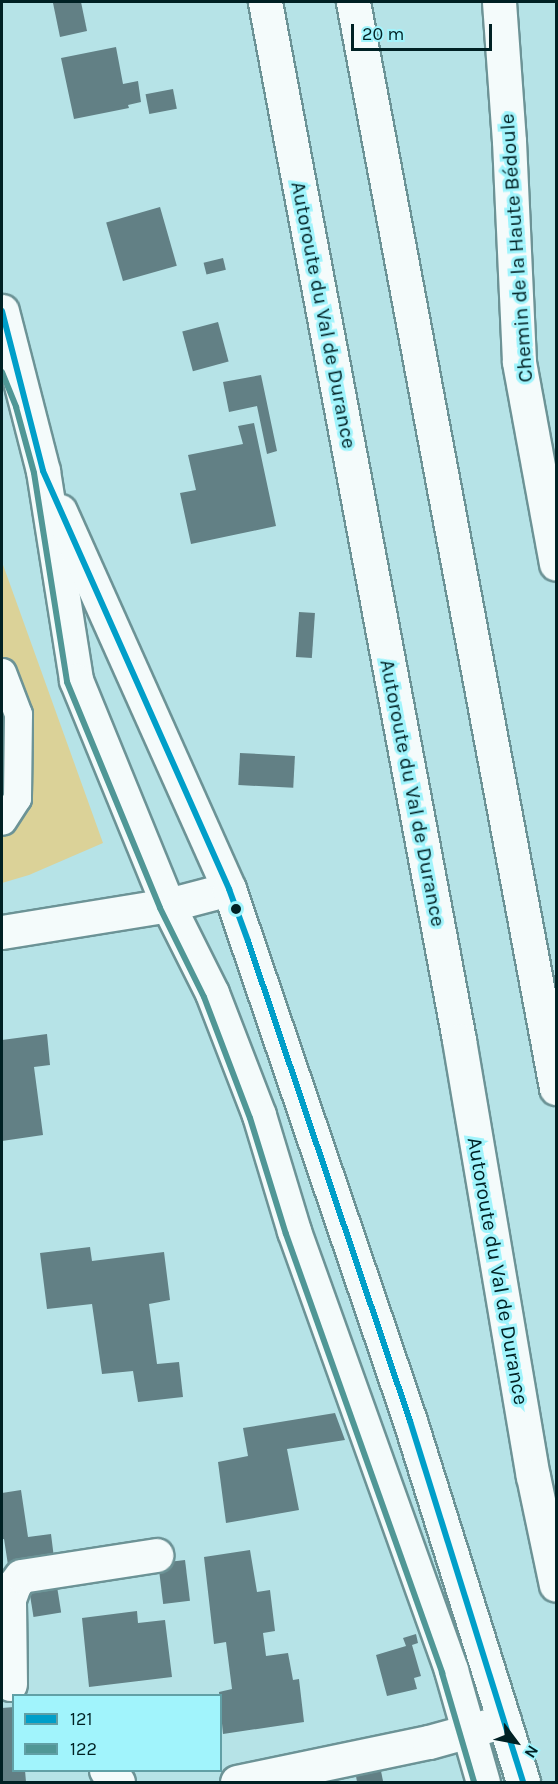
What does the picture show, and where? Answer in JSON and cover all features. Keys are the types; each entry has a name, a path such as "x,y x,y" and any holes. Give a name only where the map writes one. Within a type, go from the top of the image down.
{"main road":[{"name":"Autoroute du Val de Durance","path":"265,2 457,1028 531,1464 556,1585"},
{"path":"354,2 556,1088"},
{"name":"Chemin de la Haute Bédoule","path":"500,2 519,362 556,564"},
{"path":"2,311 43,471 76,680 168,905 212,993 259,1115 294,1231 447,1659 483,1782"},
{"path":"2,351 25,404"},
{"path":"43,471 229,889 410,1421 523,1782"},
{"path":"2,932 168,905 229,889"},
{"path":"15,1687 9,1599 14,1585 21,1576 156,1556"},
{"path":"237,1782 429,1742 504,1720"}],"lane":[{"path":"2,672 18,714 17,798 2,822"}],"shaded area":[{"path":"2,562 103,843 29,875 2,883"}],"building":[{"path":"81,2 87,31 60,37 53,3"},
{"path":"116,47 123,84 138,81 141,102 128,105 129,108 74,119 61,58"},
{"path":"173,89 177,109 149,114 146,94"},
{"path":"160,207 177,266 123,281 106,222"},
{"path":"223,258 226,270 206,274 204,263"},
{"path":"218,322 229,362 193,371 182,332"},
{"path":"261,375 277,451 267,454 257,406 229,412 223,382"},
{"path":"254,423 276,526 191,544 180,493 196,490 188,455 243,444 238,426"},
{"path":"299,612 315,613 312,658 296,657"},
{"path":"240,753 295,756 293,788 238,785"},
{"path":"47,1034 50,1065 34,1067 43,1135 2,1141 2,1040"},
{"path":"90,1247 92,1261 164,1252 170,1300 149,1304 157,1364 179,1362 183,1397 138,1402 133,1371 102,1374 92,1304 47,1309 40,1253"},
{"path":"335,1413 345,1440 287,1449 299,1510 226,1523 218,1462 248,1456 243,1428"},
{"path":"21,1490 28,1537 51,1534 54,1558 8,1565 4,1539 2,1539 2,1493"},
{"path":"250,1550 257,1592 270,1590 275,1631 263,1633 266,1656 288,1653 293,1680 299,1679 304,1722 223,1734 222,1694 219,1692 232,1689 226,1642 214,1644 204,1557"},
{"path":"185,1560 190,1601 163,1604 158,1563"},
{"path":"56,1580 61,1613 34,1617 28,1584"},
{"path":"137,1611 138,1623 165,1620 172,1677 89,1687 82,1618"},
{"path":"416,1634 418,1643 412,1645 421,1676 414,1678 417,1689 387,1696 376,1655 406,1646 403,1638"},
{"path":"12,1707 12,1772 25,1772 26,1782 2,1782 2,1708"},
{"path":"380,1766 383,1781 357,1782 355,1770"}],"transit line":[{"name":"121","path":"2,311 43,471 229,889 248,941 410,1421 523,1782"},
{"name":"122","path":"2,372 16,407 34,473 67,682 160,908 204,997 250,1118 286,1234 442,1673 474,1782"}]}
